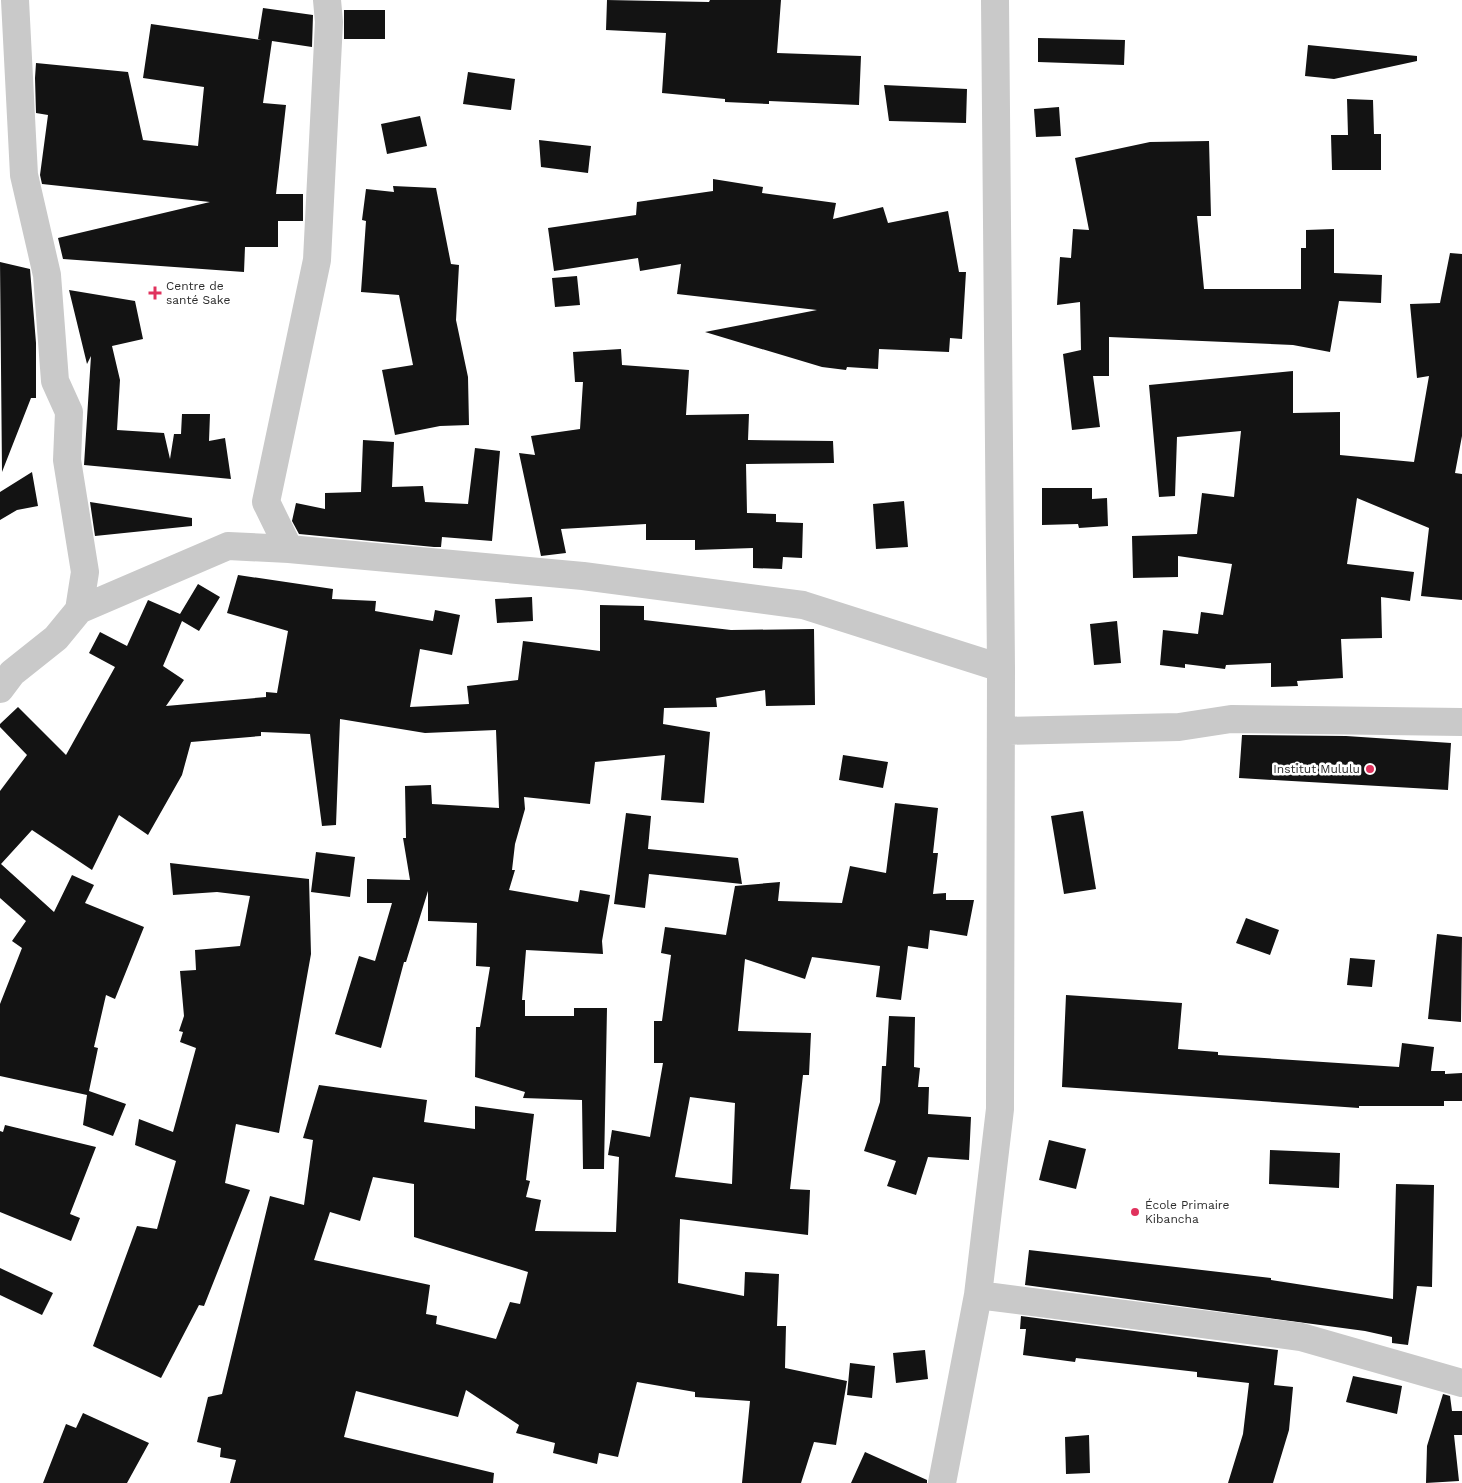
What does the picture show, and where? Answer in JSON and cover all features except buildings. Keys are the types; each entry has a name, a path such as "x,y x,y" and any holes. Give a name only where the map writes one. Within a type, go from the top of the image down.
{"street":[{"path":"15,0 24,175 47,275 55,381 69,412 67,460 85,572 79,610"},
{"path":"289,550 266,502 317,260 329,22 327,0"},
{"path":"942,1483 978,1295 1000,1109 1002,731 995,0"},
{"path":"0,689 12,673 56,638 79,610 228,546 583,576 803,605 1001,668"},
{"path":"1002,731 1179,727 1231,719 1462,722"},
{"path":"978,1295 1301,1337 1462,1383"}],"place":[{"name":"Centre de santé Sake","path":"155,293"},
{"name":"Institut Mululu","path":"1370,769"},
{"name":"École Primaire Kibancha","path":"1135,1212"}]}
